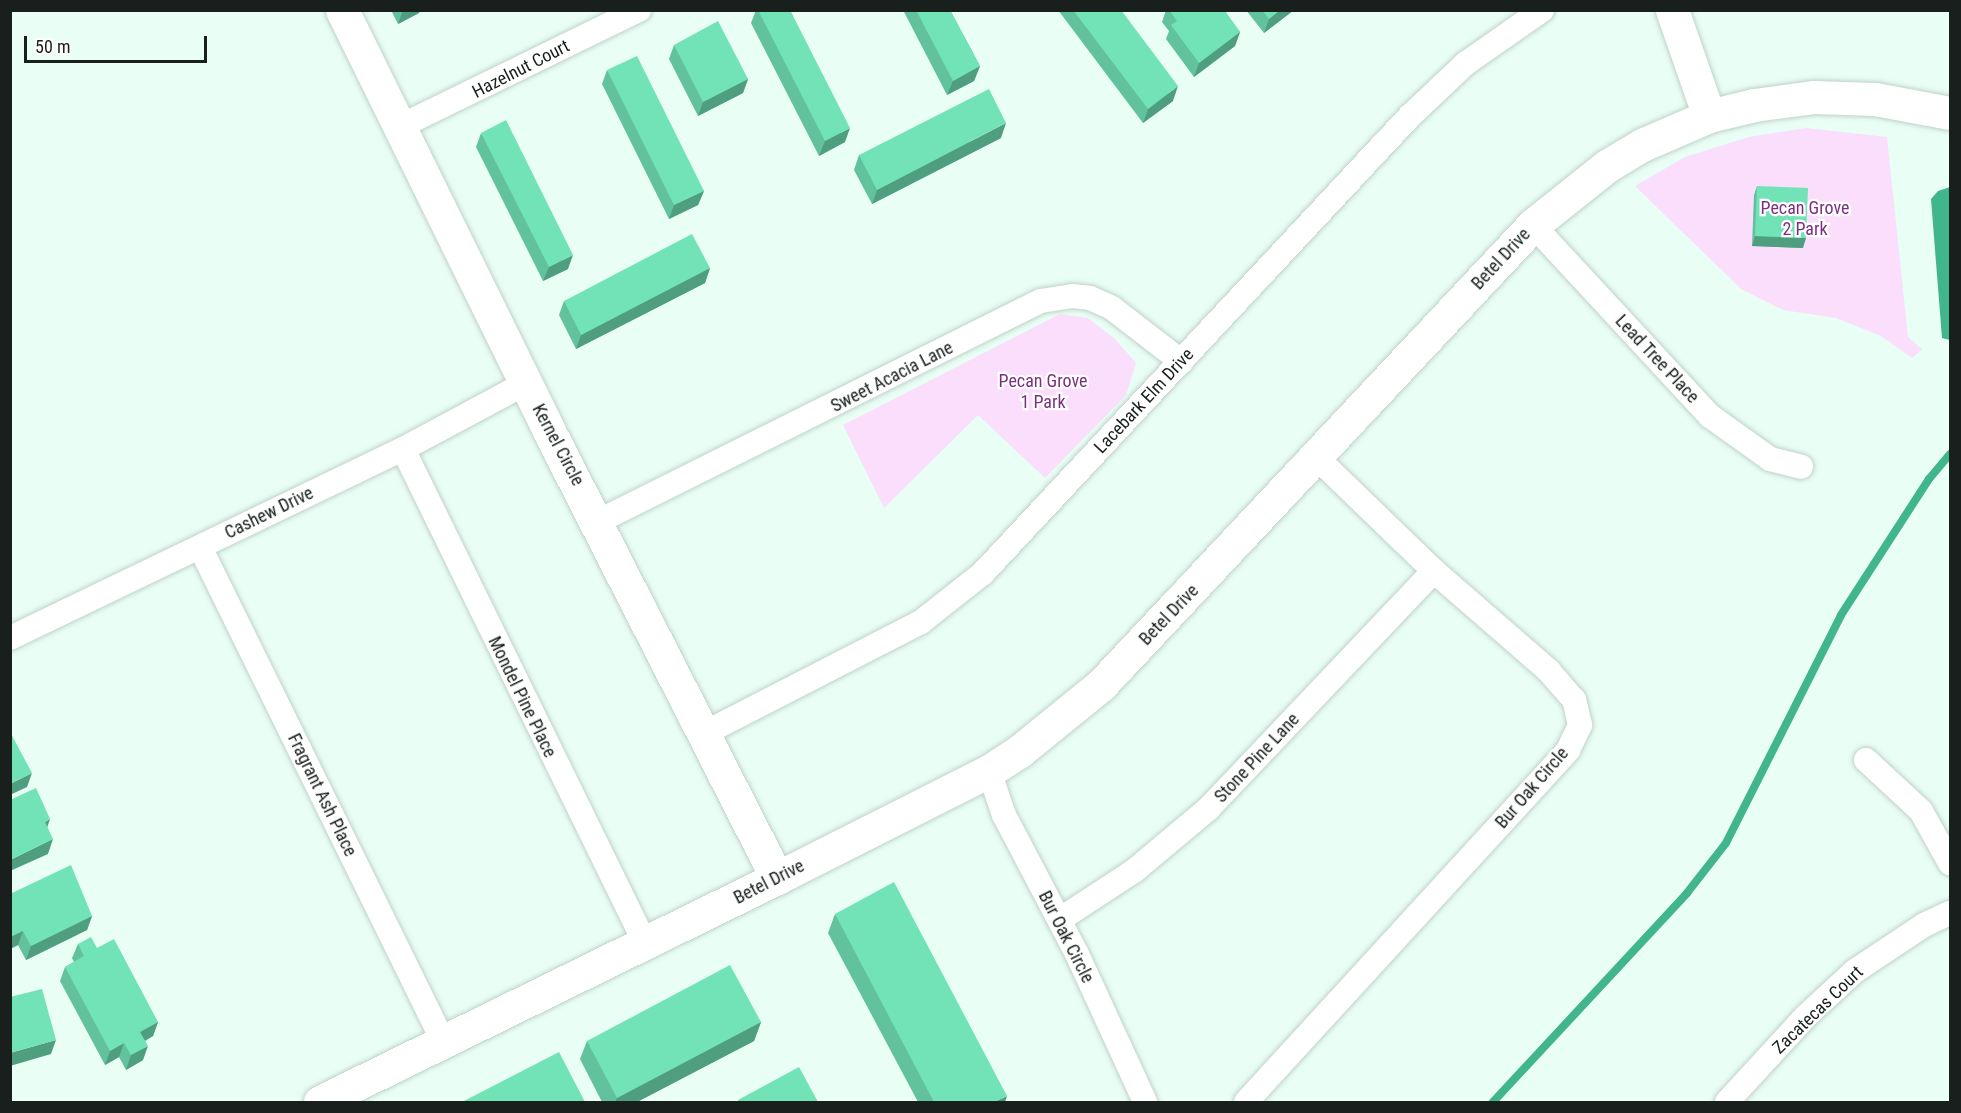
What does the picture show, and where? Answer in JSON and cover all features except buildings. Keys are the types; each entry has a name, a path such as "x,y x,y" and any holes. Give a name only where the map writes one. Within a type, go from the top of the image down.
{"street":[{"name":"Kernel Circle","path":"342,10 526,383 777,878"},
{"name":"Hazelnut Court","path":"401,126 639,10"},
{"name":"Lacebark Elm Drive","path":"703,734 921,622 983,573 1409,117 1465,64 1542,10"},
{"path":"1672,10 1710,116"},
{"name":"Betel Drive","path":"320,1102 645,944 989,771 1101,685 1533,225 1607,166 1642,145 1710,116 1814,97 1875,99 1950,113"},
{"name":"Lead Tree Place","path":"1533,225 1710,416 1770,459 1801,466"},
{"name":"Sweet Acacia Lane","path":"597,522 1041,301 1065,296 1090,298 1112,308 1182,362"},
{"name":"Cashew Drive","path":"10,638 402,449 526,383"},
{"name":"Mondel Pine Place","path":"402,449 645,944"},
{"name":"Bur Oak Circle","path":"1246,1102 1568,750 1580,725 1574,700 1549,671 1434,571 1316,457"},
{"name":"Fragrant Ash Place","path":"200,547 444,1043"},
{"name":"Stone Pine Lane","path":"1059,920 1134,871 1208,810 1434,571"},
{"path":"1866,760 1921,811 1950,863"},
{"name":"Bur Oak Circle","path":"989,771 1004,815 1059,920 1145,1102"},
{"name":"Zacatecas Court","path":"1727,1102 1806,1016 1855,971 1924,925 1950,913"}],"green space":[{"name":"Pecan Grove 2 Park","path":"1806,128 1887,137 1908,337 1922,349 1912,358 1881,336 1836,318 1783,310 1741,289 1635,186 1685,157 1749,137"},
{"name":"Pecan Grove 1 Park","path":"1060,314 1088,318 1114,338 1136,363 1126,395 1045,478 978,415 884,508 843,425"}],"shaded area":[{"path":"1950,187 1950,340 1942,338 1931,199 1938,191"}],"waterway":[{"path":"1493,1102 1687,893 1726,843 1841,615 1929,479 1950,454"}]}
